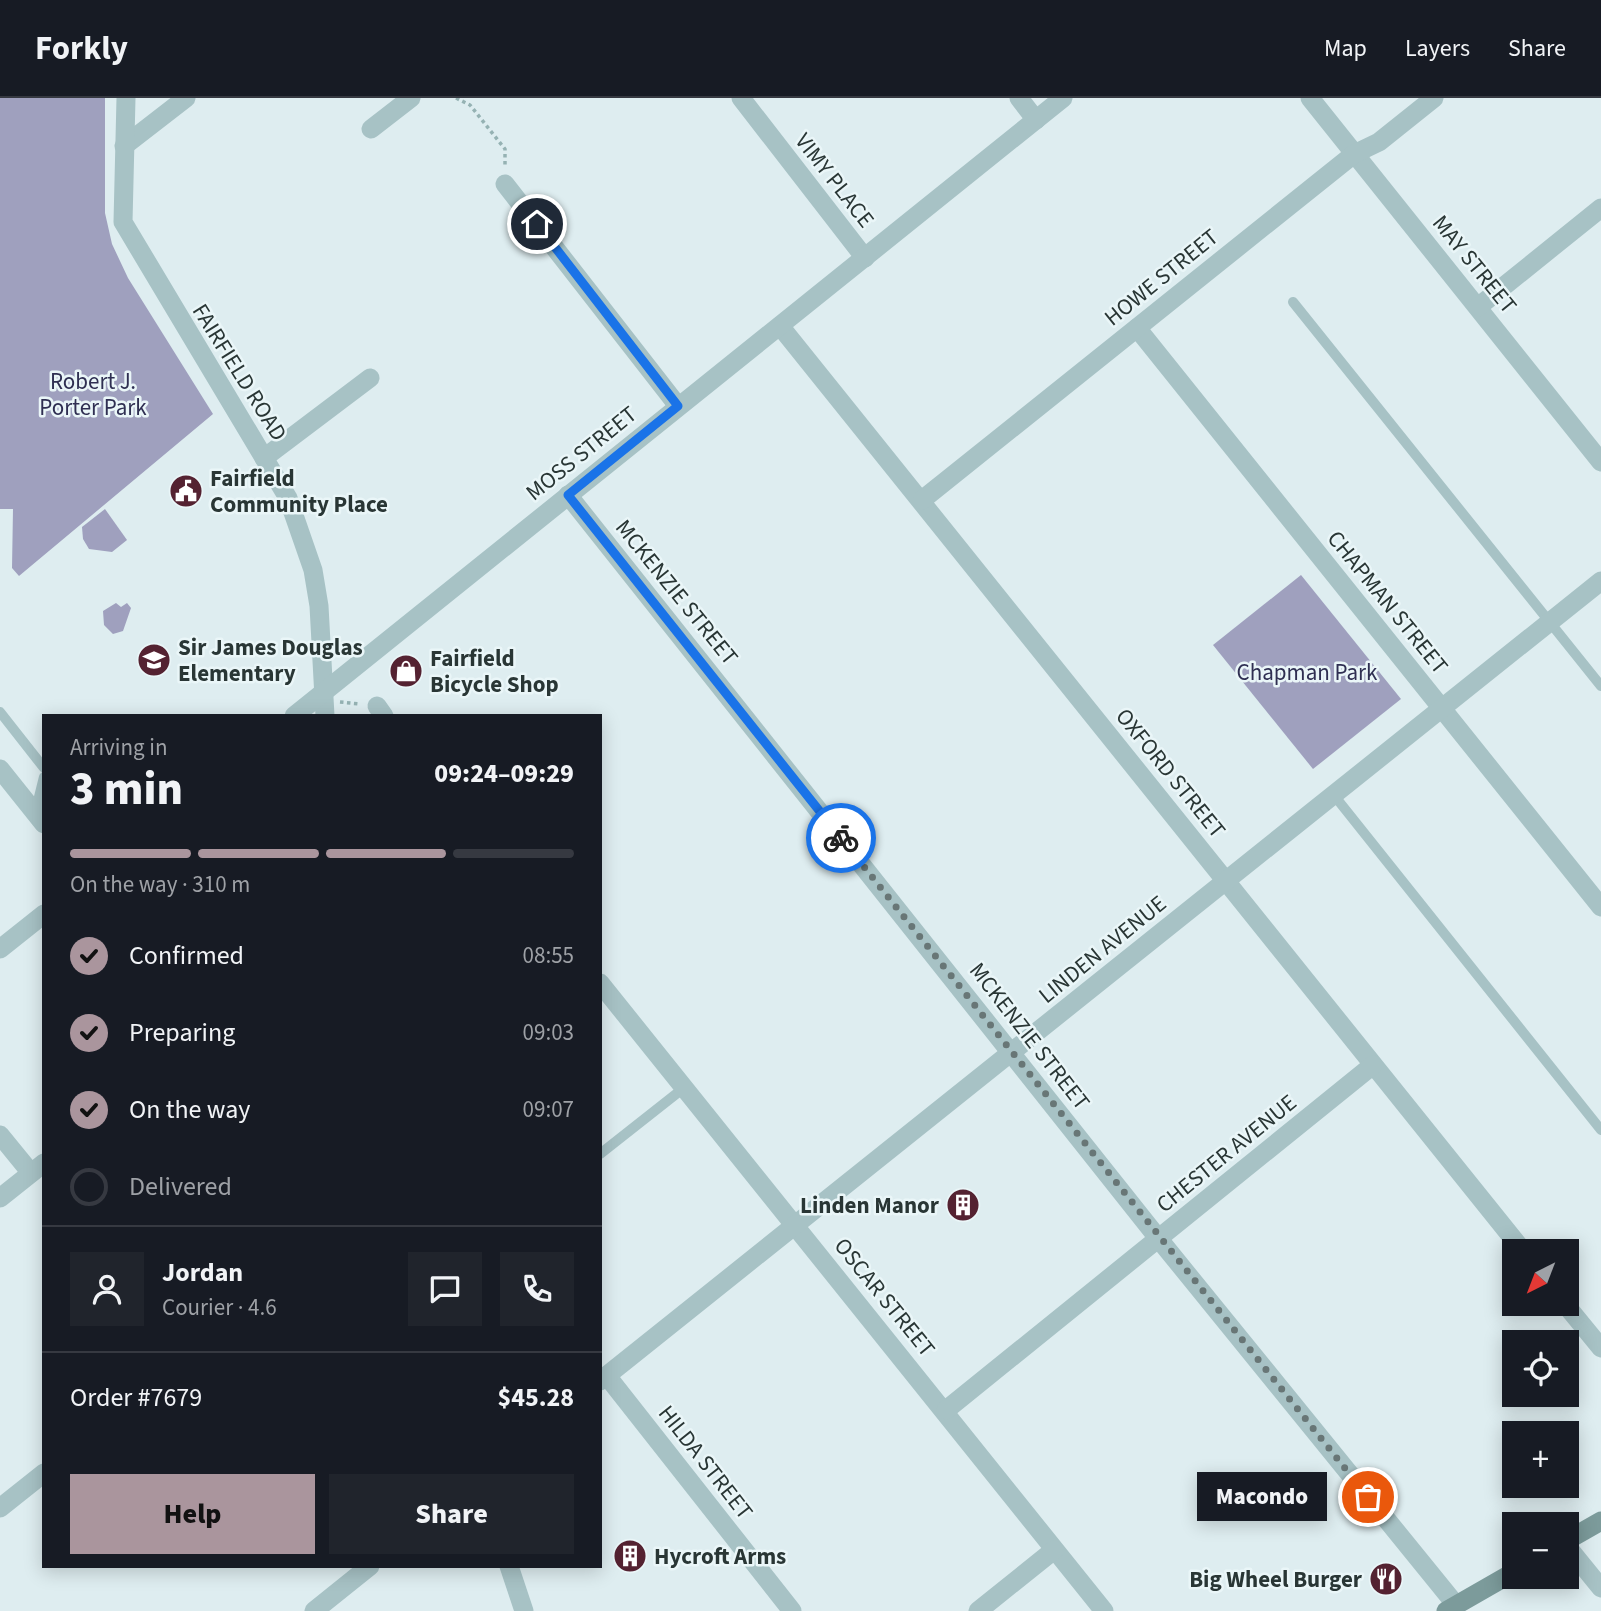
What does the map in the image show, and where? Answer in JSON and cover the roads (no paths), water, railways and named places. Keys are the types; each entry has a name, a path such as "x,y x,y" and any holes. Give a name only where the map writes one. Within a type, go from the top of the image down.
{"main road":[{"path":"1579,1535 1601,1521"},
{"path":"1451,1608 1502,1579"}],"street":[{"name":"FAIRFIELD ROAD","path":"126,98 122,222 288,498 313,570 319,606 324,703"},
{"path":"124,146 186,98"},
{"path":"371,129 411,98"},
{"name":"VIMY PLACE","path":"741,98 865,258"},
{"path":"1019,98 1036,120"},
{"name":"MOSS STREET","path":"299,714 324,703 568,495 1063,98"},
{"name":"MAY STREET","path":"1310,98 1601,462"},
{"name":"HOWE STREET","path":"922,500 1354,154 1380,142 1434,98"},
{"path":"505,184 678,406"},
{"path":"1478,307 1601,208"},
{"name":"OXFORD STREET","path":"780,326 1513,1239"},
{"name":"CHAPMAN STREET","path":"1138,328 1601,907"},
{"path":"264,458 370,378"},
{"name":"MCKENZIE STREET","path":"568,495 1451,1608"},
{"name":"LINDEN AVENUE","path":"604,1379 1013,1053 1440,707 1601,581"},
{"path":"0,769 40,818"},
{"path":"0,949 42,916"},
{"name":"OSCAR STREET","path":"602,985 946,1410 1104,1611"},
{"name":"CHESTER AVENUE","path":"946,1410 1373,1065"},
{"path":"0,1135 37,1168 0,1198"},
{"path":"1576,1316 1601,1348"},
{"name":"HILDA STREET","path":"604,1379 792,1611"},
{"path":"0,1508 42,1475"},
{"path":"978,1611 1054,1550"},
{"path":"1579,1560 1601,1588"},
{"path":"314,1611 368,1568"},
{"path":"510,1568 521,1609"}],"lane":[{"path":"1293,302 1601,686"},
{"path":"0,712 42,765"},
{"path":"1333,794 1601,1130"},
{"path":"40,818 42,798"},
{"path":"602,1152 685,1087"}],"place":[{"name":"Fairfield Community Place","path":"186,491"},
{"name":"Sir James Douglas Elementary","path":"154,660"},
{"name":"Fairfield Bicycle Shop","path":"406,671"},
{"name":"Linden Manor","path":"963,1205"},
{"name":"Macondo","path":"1368,1497"},
{"name":"Hycroft Arms","path":"630,1556"},
{"name":"Big Wheel Burger","path":"1386,1579"}],"park label":[{"name":"Robert J. Porter Park","path":"93,394"},
{"name":"Chapman Park","path":"1307,672"}]}
